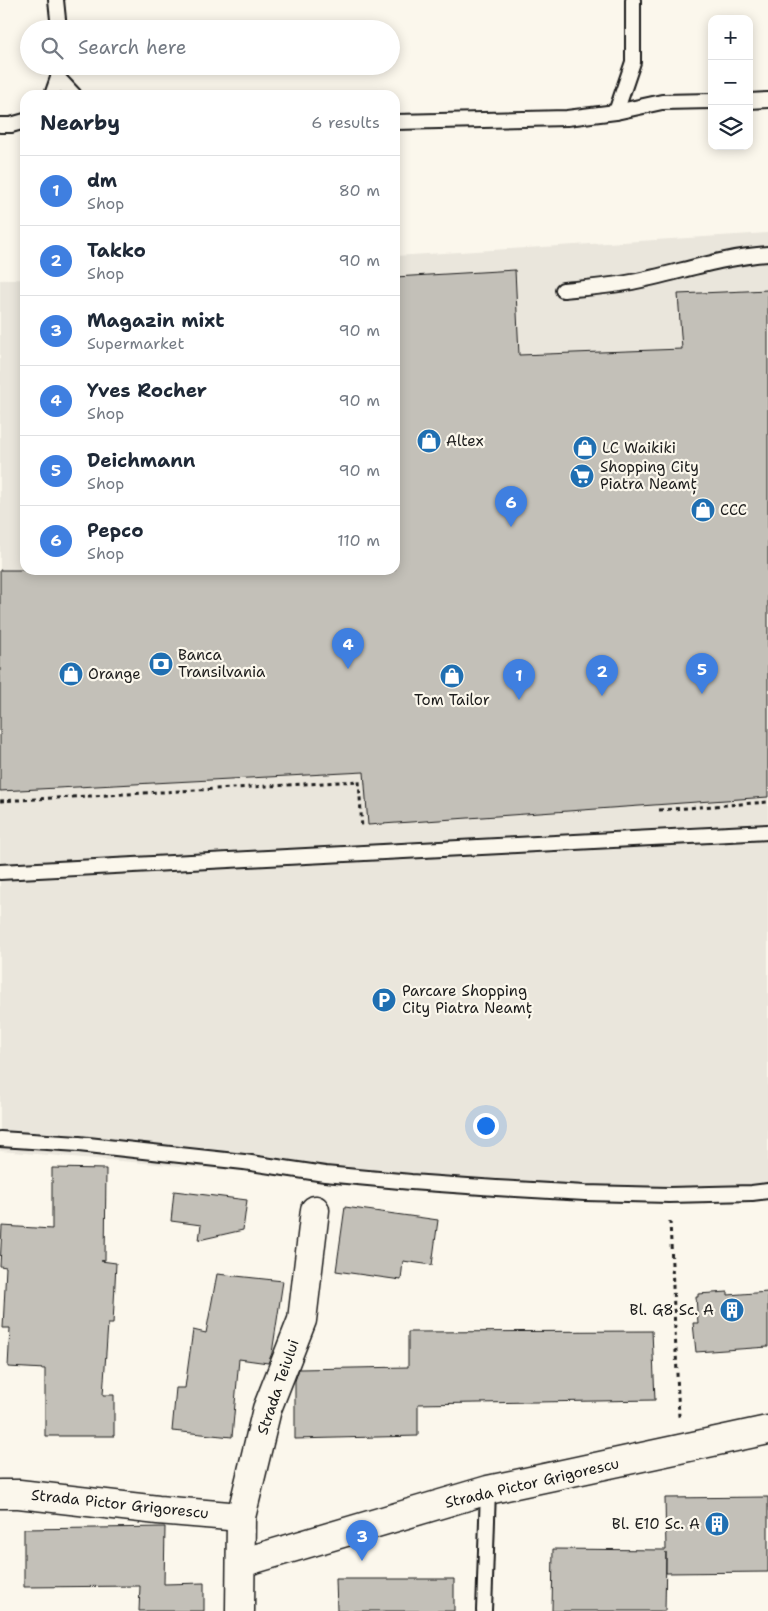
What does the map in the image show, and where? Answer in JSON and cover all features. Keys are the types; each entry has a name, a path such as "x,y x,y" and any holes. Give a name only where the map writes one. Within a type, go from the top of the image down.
{"street":[{"name":"Strada Teiului","path":"240,1611 241,1517 267,1409 302,1320 315,1210"},
{"name":"Strada Pictor Grigorescu","path":"241,1563 488,1490 768,1430"},
{"name":"Strada Pictor Grigorescu","path":"0,1494 19,1494 158,1510 241,1517"}],"lane":[{"path":"56,0 59,20"},
{"path":"616,112 633,62 633,0"},
{"path":"54,90 58,75"},
{"path":"61,75 71,90"},
{"path":"753,101 768,100"},
{"path":"400,122 567,118 616,112 662,102 708,102"},
{"path":"0,125 11,125 20,122"},
{"path":"563,290 632,282 697,266 768,254"},
{"path":"0,872 768,832"},
{"path":"0,1139 79,1144 244,1162 325,1174 411,1182 575,1193 669,1195 768,1191"},
{"path":"484,1611 488,1490"}],"path":[{"path":"0,801 359,781 362,830 372,830"},
{"path":"659,810 768,802"},
{"path":"669,1195 680,1450"}],"shaded area":[{"path":"768,233 768,1195 456,1189 0,1151 0,280 20,279 20,575 400,575 400,256"}],"building":[{"name":"Shopping City Piatra Neamț","path":"515,270 519,355 682,349 678,294 768,290 768,797 368,825 364,772 0,791 0,570 20,570 20,575 400,575 400,277"},
{"path":"52,1168 106,1169 105,1260 101,1261 116,1263 113,1324 108,1324 103,1395 114,1395 114,1436 45,1436 45,1369 8,1367 10,1328 3,1328 6,1267 0,1266 2,1226 52,1229"},
{"path":"174,1191 247,1200 243,1230 199,1240 201,1225 171,1221"},
{"path":"345,1207 438,1220 432,1265 403,1261 401,1280 336,1271"},
{"path":"217,1274 283,1281 272,1353 268,1363 239,1359 232,1437 172,1431 176,1388 185,1388 193,1330 206,1333"},
{"name":"Bl. G8 Sc. A","path":"728,1292 728,1295 768,1292 768,1347 696,1352 693,1323 698,1323 696,1297 698,1297 698,1294"},
{"path":"652,1331 655,1400 418,1404 418,1436 295,1439 295,1381 299,1369 408,1367 408,1332"},
{"path":"768,1497 768,1572 666,1573 666,1552 665,1611 552,1611 553,1549 666,1550 665,1498"},
{"path":"165,1527 164,1584 204,1583 204,1611 139,1611 140,1586 24,1587 24,1529"},
{"path":"336,1579 454,1579 454,1611 337,1611"}],"place":[{"name":"Altex","path":"429,441"},
{"name":"LC Waikiki","path":"585,448"},
{"name":"Shopping City Piatra Neamț","path":"582,476"},
{"name":"CCC","path":"703,510"},
{"name":"Pepco","path":"511,527"},
{"name":"Banca Transilvania","path":"161,664"},
{"name":"Yves Rocher","path":"348,669"},
{"name":"Orange","path":"71,674"},
{"name":"Tom Tailor","path":"452,676"},
{"name":"Deichmann","path":"702,694"},
{"name":"Takko","path":"602,696"},
{"name":"dm","path":"519,700"},
{"name":"Parcare Shopping City Piatra Neamț","path":"384,1000"},
{"name":"Bl. G8 Sc. A","path":"732,1310"},
{"name":"Bl. E10 Sc. A","path":"717,1524"},
{"name":"Magazin mixt","path":"362,1561"}]}
